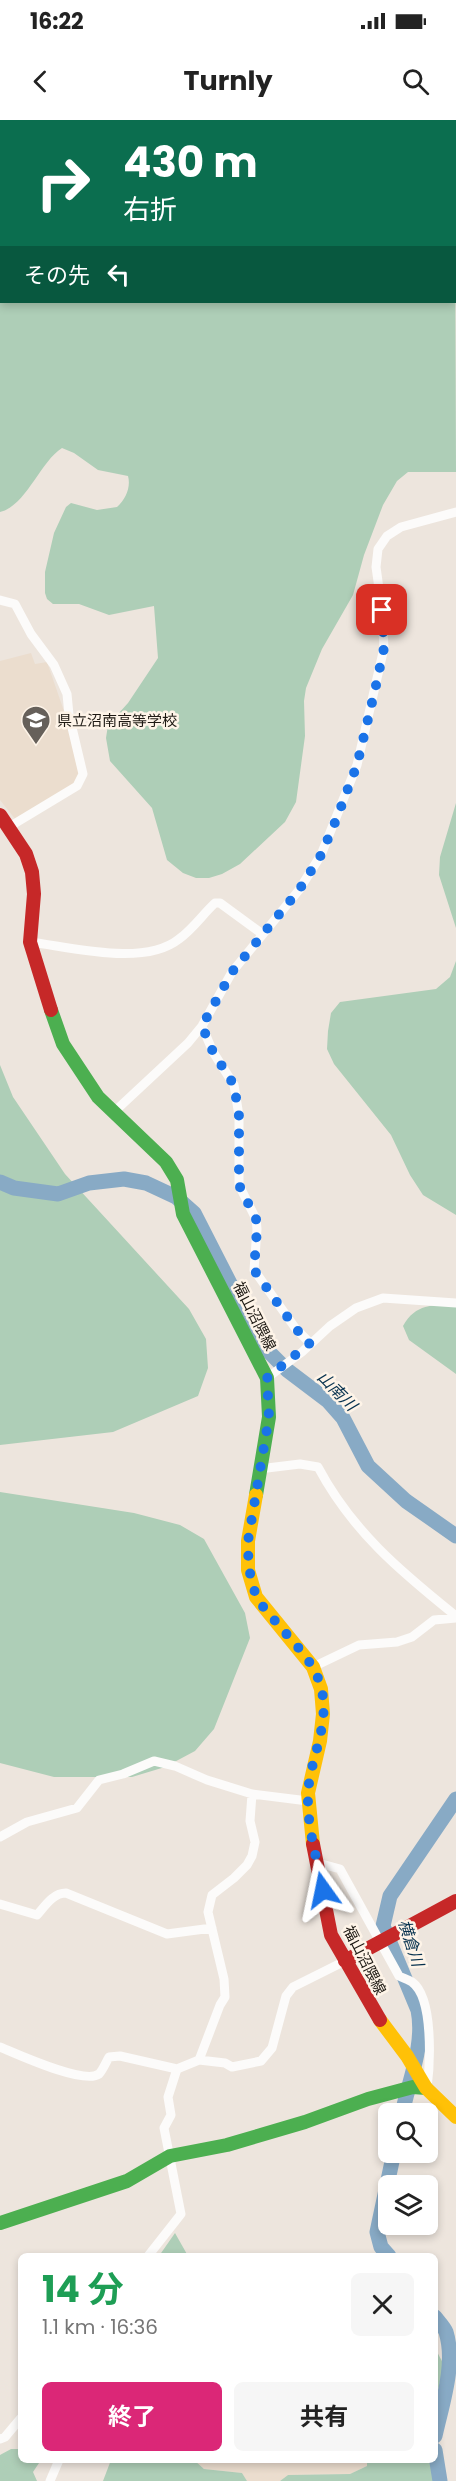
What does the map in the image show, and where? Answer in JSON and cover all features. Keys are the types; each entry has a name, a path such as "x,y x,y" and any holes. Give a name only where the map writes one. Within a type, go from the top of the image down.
{"main road":[{"name":"福山沼隈線","path":"0,815 26,854 32,872 30,942 39,976 63,1044 98,1097 166,1162 177,1180 180,1198 267,1378 269,1417 248,1541 249,1570 256,1597 313,1667 321,1689 323,1714 308,1801 312,1838 331,1935 372,2010 407,2056 415,2086 456,2117"},
{"path":"345,1961 381,1944 456,1902"},
{"path":"0,2223 127,2181 170,2156 227,2145 415,2086"}],"street":[{"path":"114,1112 188,1044 202,1026 232,972 261,933 299,890 321,855 357,765 384,648 376,567 378,549 387,536 401,526 456,512"},
{"path":"0,600 15,603 31,634 54,665 67,694 69,715 82,774 77,786 9,827"},
{"path":"30,942 93,951 142,953 167,947 180,939 215,903 220,903 261,933"},
{"path":"202,1026 213,1052 234,1085 239,1116 239,1185 256,1219 254,1270 296,1329 310,1343"},
{"path":"267,1378 330,1326 356,1308 383,1298 456,1303"},
{"path":"259,1469 300,1464 318,1467 334,1497 375,1547 456,1617"},
{"path":"313,1667 359,1645 397,1642 412,1636 434,1620 456,1617"},
{"path":"0,1837 27,1822 77,1808 99,1780 123,1774 154,1761 175,1766 207,1780 252,1794 308,1801"},
{"path":"199,2060 219,2005 225,1997 224,1979 208,1911 212,1894 234,1878 247,1865 252,1856 255,1842 250,1821 252,1794"},
{"path":"318,1863 340,1869 399,1976 414,1983 423,1998 428,2024 428,2075 415,2086"},
{"path":"0,1904 37,1916 50,1900 60,1893 66,1893 166,1934 212,1928"},
{"path":"0,2047 49,2066 90,2077 99,2073 109,2057 120,2056 177,2069 199,2060 225,2063 232,2067 261,2061 272,2048 286,1996 293,1988 345,1961"},
{"path":"150,2253 181,2214 164,2128 171,2115 168,2097 177,2069"},
{"path":"0,2439 5,2437 18,2422"},
{"path":"50,2481 58,2463"}],"shaded area":[{"name":"県立沼南高等学校","path":"31,653 35,664 47,662 65,714 79,775 78,782 16,820 0,800 0,661"},
{"path":"197,2463 367,2463 367,2466 350,2474 288,2475 280,2481 247,2481 242,2473 204,2469"}],"green space":[{"path":"0,303 455,303 456,472 408,472 397,481 383,505 364,555 353,595 322,649 306,688 305,736 296,802 285,822 240,864 222,874 209,878 196,878 183,873 167,860 152,808 110,761 106,738 108,725 128,703 158,658 154,606 109,615 79,604 53,604 47,599 45,593 45,572 54,533 66,507 71,503 97,510 117,507 127,493 128,476 98,470 74,453 62,448 47,463 18,501 0,512"},
{"path":"456,803 456,928 439,875 440,857"},
{"path":"456,961 456,1215 423,1195 410,1175 391,1135 334,1064 327,1049 331,1013 340,1002 436,989 450,977"},
{"path":"0,1065 13,1097 65,1174 189,1309 206,1339 208,1368 198,1396 113,1432 0,1445"},
{"path":"456,1303 456,1374 409,1340 403,1326 419,1309"},
{"path":"0,1492 134,1513 180,1525 204,1539 245,1613 250,1638 214,1729 195,1751 165,1767 132,1777 54,1777 0,1763"},
{"path":"175,2233 186,2253 161,2253"},
{"path":"438,2354 444,2365 438,2390"},
{"path":"11,2449 18,2449 18,2463 39,2463 33,2472 37,2481 0,2481 0,2455"},
{"path":"110,2463 197,2463 204,2469 242,2473 247,2481 103,2481"},
{"path":"367,2463 431,2463 434,2481 280,2481 288,2475 350,2474 367,2466"}],"waterway":[{"name":"山南川","path":"0,1182 14,1188 58,1194 89,1183 124,1179 146,1183 176,1197 194,1213 261,1344 287,1370 328,1401 343,1418 368,1466 406,1501 456,1536"},
{"name":"横倉川","path":"405,2103 418,2049 420,2023 418,2010 383,1926 390,1896 456,1799"},
{"name":"横倉川","path":"386,2253 381,2247 377,2232 392,2163"},
{"name":"横倉川","path":"438,2320 446,2332 449,2344 449,2371 438,2423"},
{"name":"横倉川","path":"437,2463 440,2481"}],"traffic: fast":[{"path":"51,1010 63,1044 98,1097 166,1162 177,1180 183,1214 267,1378 269,1417 256,1495"},
{"path":"0,2223 127,2181 170,2156 227,2145 305,2122 368,2099 413,2087 426,2088"}],"traffic: slow":[{"path":"256,1495 248,1541 248,1570 256,1597 313,1667 321,1689 323,1714 320,1741 308,1793 313,1844"},
{"path":"380,2020 407,2056 426,2088 456,2117"}],"traffic: jam":[{"path":"0,815 26,854 32,872 34,894 30,942 51,1010"},
{"path":"313,1844 331,1935 380,2020"},
{"path":"345,1961 456,1901"}],"place":[{"name":"県立沼南高等学校","path":"36,746"}],"route":[{"path":"323,1890 312,1838 308,1793 320,1741 323,1714 321,1689 313,1667 256,1597 248,1556 248,1541 269,1417 267,1378 302,1352 310,1343 296,1329 254,1270 256,1219 239,1185 239,1116 234,1085 213,1052 202,1026 232,972 299,890 321,855 357,765 384,648 382,610"}]}
